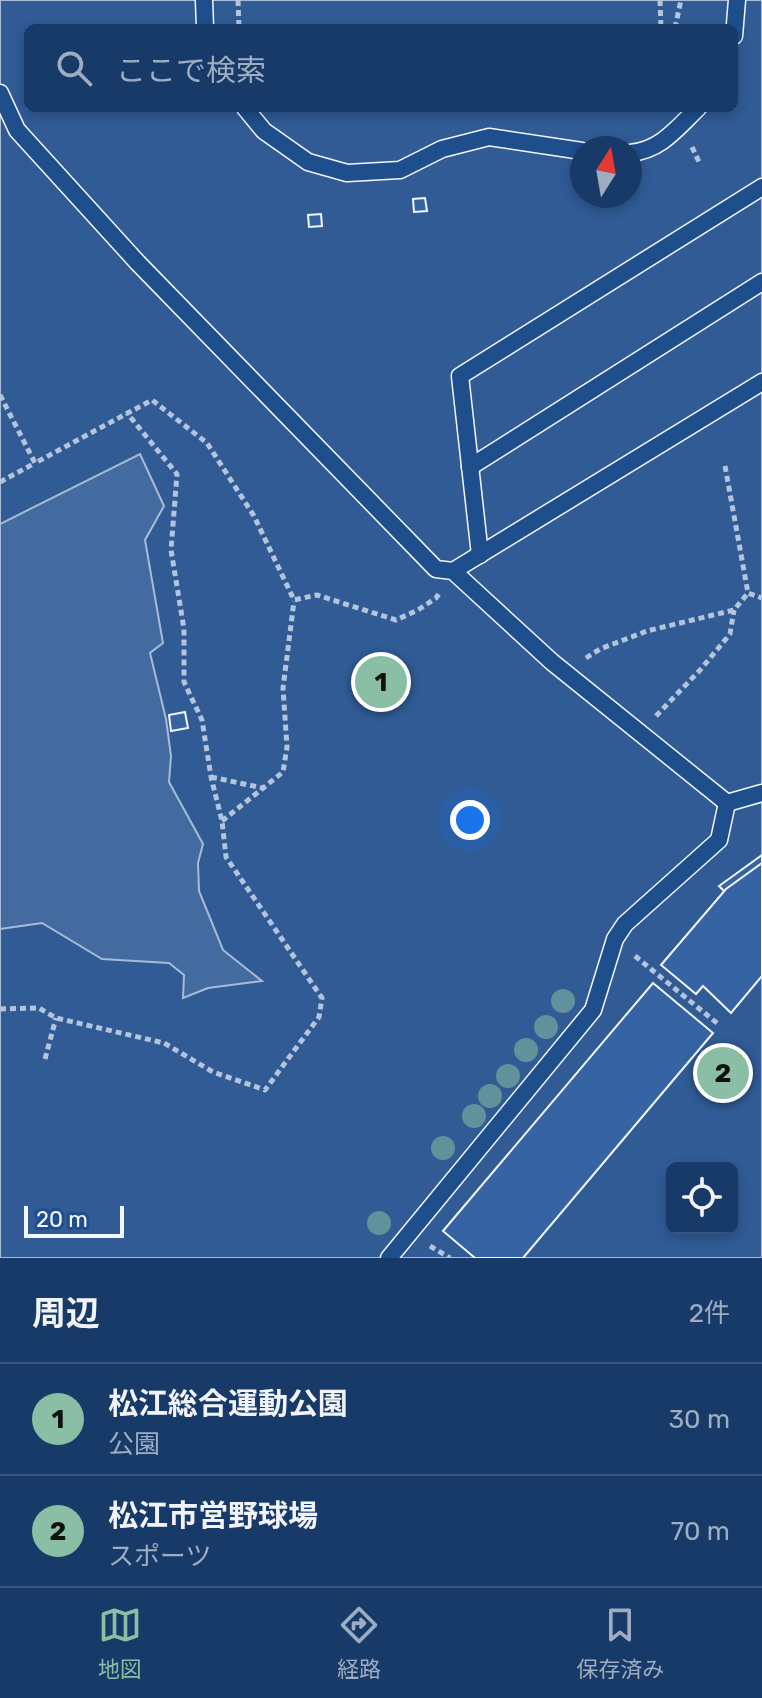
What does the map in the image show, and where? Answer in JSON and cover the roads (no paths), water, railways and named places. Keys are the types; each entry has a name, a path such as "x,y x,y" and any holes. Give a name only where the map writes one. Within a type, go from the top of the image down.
{"lane":[{"path":"204,0 205,24"},
{"path":"735,24 737,0"},
{"path":"0,93 17,130 138,263 436,569 453,571 565,673 727,803"},
{"path":"248,112 264,131 308,162 347,173 400,170 442,149 489,137 570,149"},
{"path":"642,152 648,151 669,136 694,112"},
{"path":"480,555 460,376 762,187"},
{"path":"470,467 762,282"},
{"path":"453,571 762,382"},
{"path":"727,803 762,793"},
{"path":"389,1258 593,1010 615,939 625,924 719,840 727,803"}],"place":[{"name":"松江総合運動公園","path":"381,682"},
{"name":"松江市営野球場","path":"723,1073"}]}
